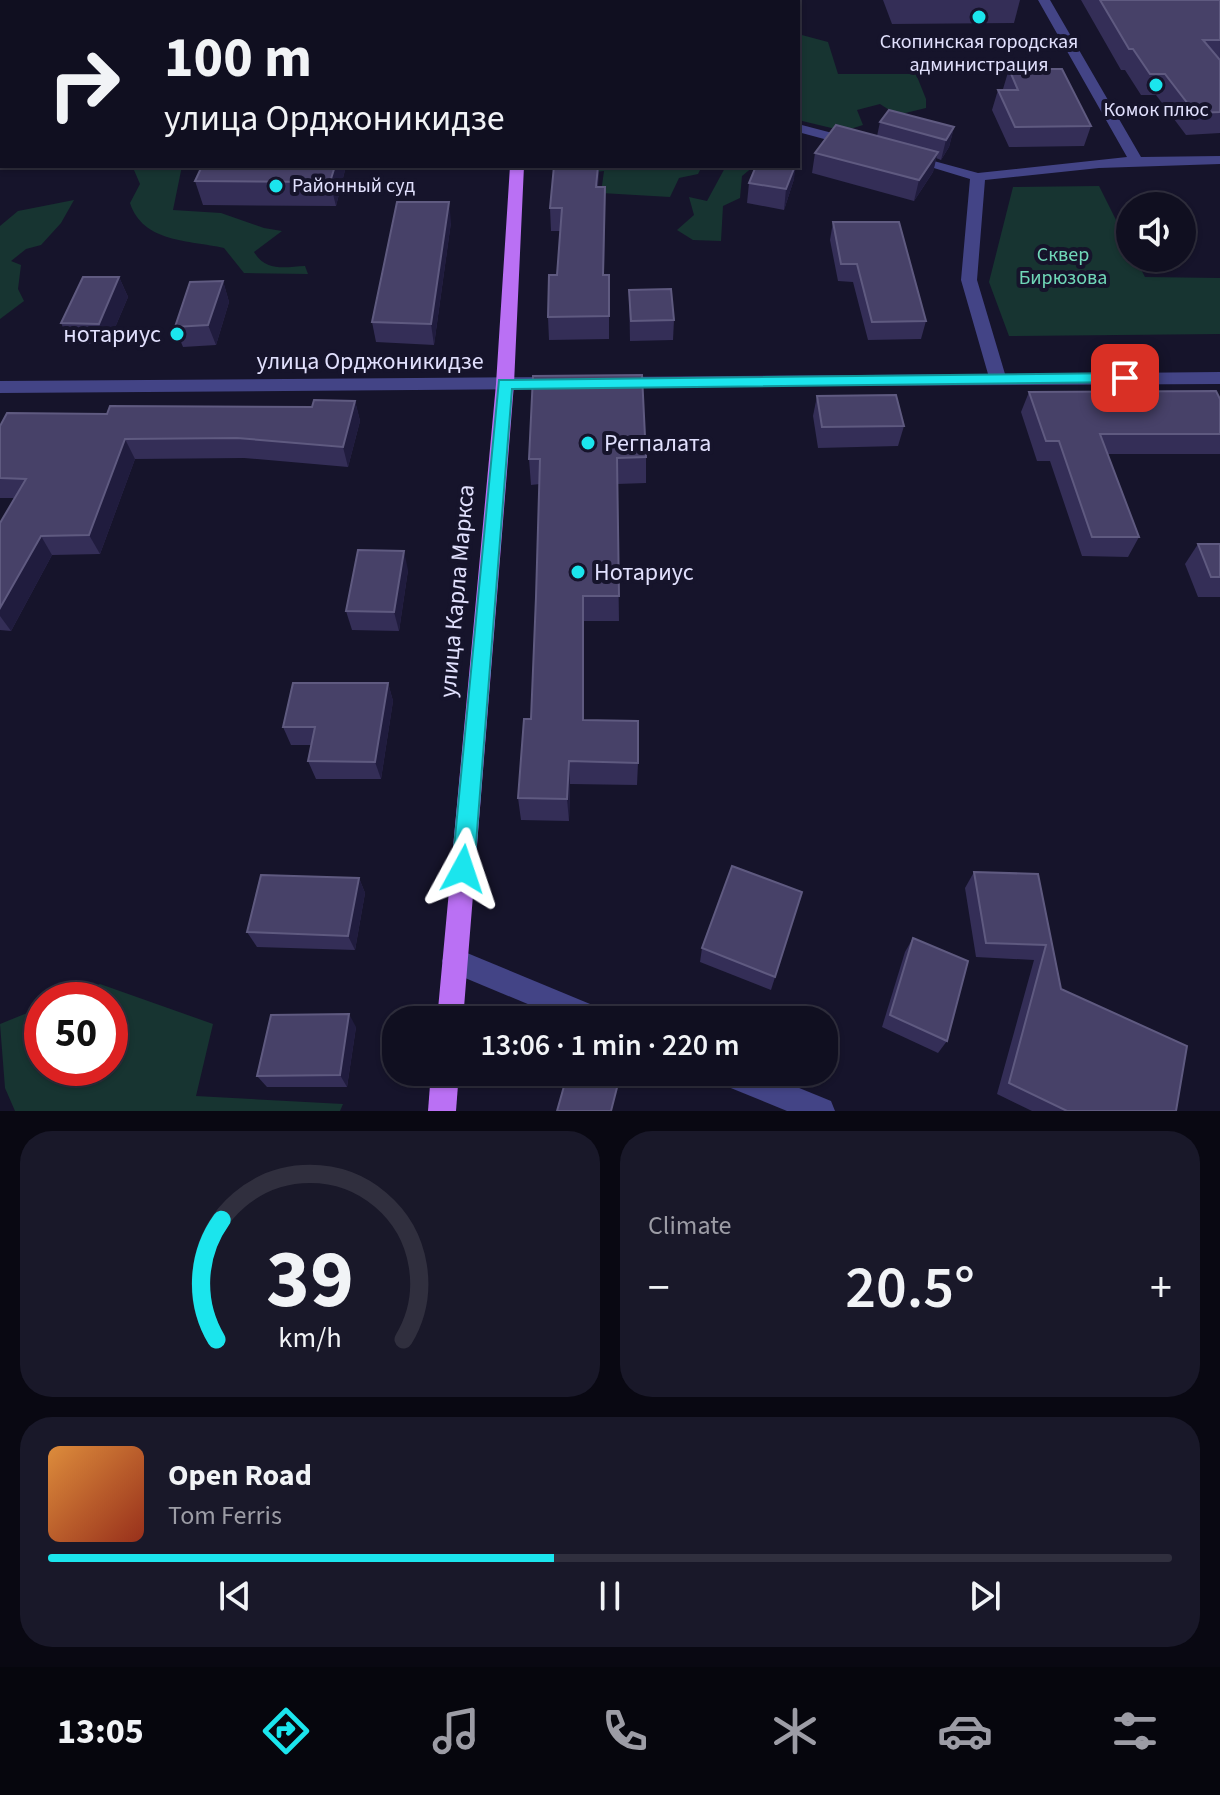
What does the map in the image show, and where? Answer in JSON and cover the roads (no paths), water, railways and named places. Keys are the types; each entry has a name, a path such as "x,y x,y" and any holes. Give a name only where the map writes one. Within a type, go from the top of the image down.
{"main road":[{"name":"улица Карла Маркса","path":"451,1006 505,384 517,168"},
{"path":"442,1111 444,1086"}],"street":[{"path":"1044,0 1136,160"},
{"path":"800,129 978,177 1016,170 1136,160 1220,160"},
{"path":"978,177 969,280 998,379"},
{"name":"улица Орджоникидзе","path":"0,387 1220,378"},
{"path":"455,961 564,1006"},
{"path":"760,1086 821,1111"}],"place":[{"name":"Скопинская городская администрация","path":"979,17"},
{"name":"Комок плюс","path":"1156,85"},
{"name":"Районный суд","path":"276,186"},
{"name":"нотариус","path":"177,334"},
{"name":"Регпалата","path":"588,443"},
{"name":"Нотариус","path":"578,572"}],"park label":[{"name":"Сквер Бирюзова","path":"1063,266"}]}
